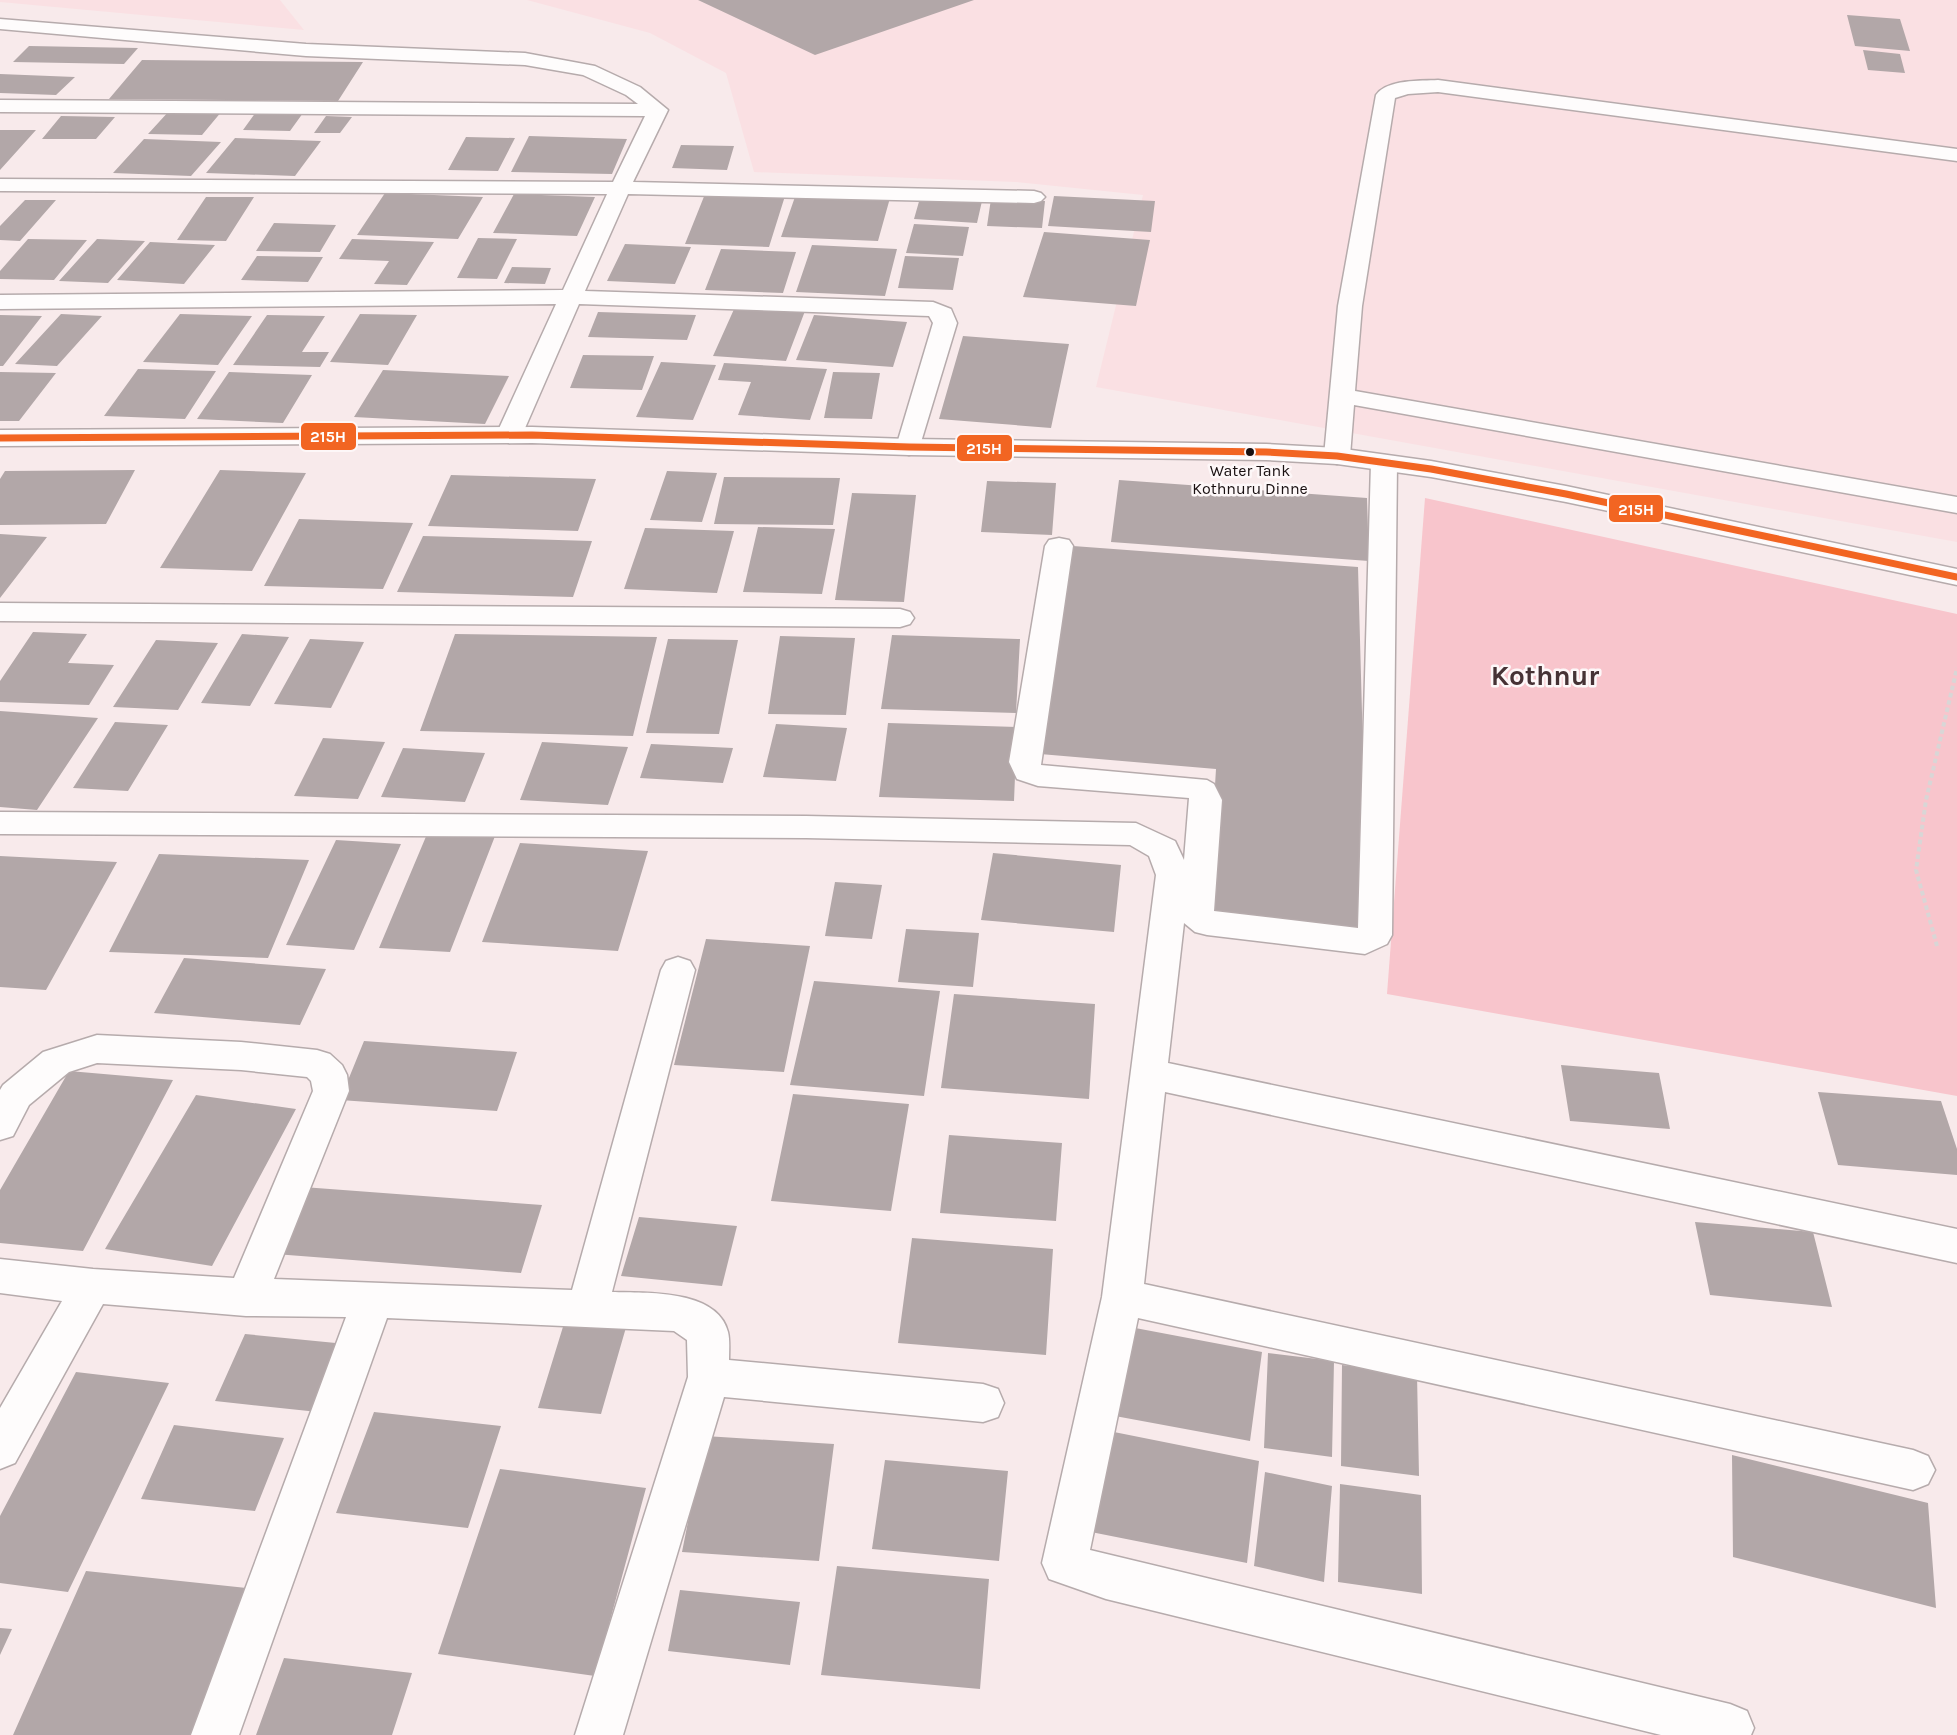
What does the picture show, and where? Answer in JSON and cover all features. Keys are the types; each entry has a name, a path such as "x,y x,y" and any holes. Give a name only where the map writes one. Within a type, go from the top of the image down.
{"street":[{"path":"0,24 306,50 525,58 588,70 633,91 658,110"},
{"path":"1337,456 1350,306 1386,95 1406,88 1438,86 1957,155"},
{"path":"0,106 658,110"},
{"path":"509,435 620,188 658,110"},
{"path":"0,185 620,188 1034,197"},
{"path":"0,302 571,297 933,309 943,314 945,323 909,447"},
{"path":"1342,396 1957,505"},
{"path":"0,438 509,435 909,447 1086,447 1337,456 1566,495 1957,577"},
{"path":"1059,546 1025,762 1028,772 1038,775 1196,788 1203,792 1206,800 1196,906 1198,918 1207,923 1365,941 1375,935 1384,463"},
{"path":"0,612 900,618"},
{"path":"0,824 806,827 1136,834 1163,849 1173,875 1122,1297 1065,1563 1106,1577 1164,1589 1730,1728"},
{"path":"587,1309 678,970"},
{"path":"0,1125 16,1095 56,1062 97,1049 241,1056 317,1064 329,1075 330,1091 246,1298"},
{"path":"1150,1074 1957,1246"},
{"path":"0,1276 91,1288 246,1298 374,1300 682,1313 707,1332 710,1377 599,1735"},
{"path":"0,1449 91,1288"},
{"path":"1122,1297 1913,1470"},
{"path":"215,1735 374,1300"},
{"path":"710,1377 983,1403"}],"path":[{"path":"1936,946 1916,870 1926,800 1957,668"}],"shaded area":[{"path":"0,0 280,0 304,30 0,2"},
{"path":"527,0 1957,0 1957,542 1096,387 1143,195 1016,182 754,172 726,73 650,33"},
{"path":"1425,498 1957,614 1957,1096 1387,994"}],"building":[{"path":"698,0 974,0 815,55"},
{"path":"1847,15 1900,19 1910,51 1855,46"},
{"path":"29,46 138,48 124,64 13,62"},
{"path":"1863,50 1900,54 1905,73 1868,70"},
{"path":"142,60 363,62 338,101 109,99"},
{"path":"0,74 75,77 56,95 0,93"},
{"path":"170,110 222,111 202,135 148,134"},
{"path":"256,112 303,113 290,131 243,130"},
{"path":"61,116 115,117 96,139 42,139"},
{"path":"326,116 352,117 340,133 314,133"},
{"path":"0,130 36,130 0,170"},
{"path":"529,136 627,139 612,174 511,172"},
{"path":"466,137 515,138 498,171 448,170"},
{"path":"235,138 321,141 295,176 206,173"},
{"path":"144,139 221,142 191,176 113,173"},
{"path":"681,145 734,146 727,170 672,168"},
{"path":"385,193 483,197 458,239 357,235"},
{"path":"514,194 595,197 577,236 493,233"},
{"path":"705,194 785,196 769,247 685,244"},
{"path":"796,194 890,198 878,241 781,237"},
{"path":"1054,196 1155,201 1151,232 1048,226"},
{"path":"206,197 254,197 226,241 177,240"},
{"path":"920,198 982,201 977,223 914,219"},
{"path":"991,199 1045,201 1042,228 987,226"},
{"path":"25,200 56,200 20,241 0,240 0,226"},
{"path":"274,223 336,225 320,252 256,251"},
{"path":"914,224 969,227 963,256 906,253"},
{"path":"1044,232 1150,240 1136,306 1023,297"},
{"path":"478,238 517,239 497,279 457,278"},
{"path":"28,239 87,240 54,280 0,279 0,271"},
{"path":"97,239 145,241 108,283 59,281"},
{"path":"352,239 434,242 407,285 374,284 389,261 339,259"},
{"path":"150,242 215,245 184,284 117,280"},
{"path":"625,244 691,247 675,284 607,281"},
{"path":"812,245 897,249 885,296 796,292"},
{"path":"721,249 796,252 783,293 705,290"},
{"path":"257,256 323,257 308,282 241,280"},
{"path":"905,256 959,258 953,290 898,288"},
{"path":"512,267 551,268 545,284 504,283"},
{"path":"735,307 805,311 786,361 713,356"},
{"path":"598,312 696,315 687,340 588,337"},
{"path":"61,314 102,316 57,366 15,364"},
{"path":"180,314 252,316 218,365 143,362"},
{"path":"360,314 417,315 388,365 330,362"},
{"path":"0,315 42,316 3,366 0,366"},
{"path":"267,315 325,316 302,352 329,352 320,367 233,365"},
{"path":"814,315 907,322 893,367 796,360"},
{"path":"963,336 1069,344 1051,428 939,419"},
{"path":"583,355 654,356 642,390 570,388"},
{"path":"661,362 716,365 693,420 636,417"},
{"path":"724,363 827,369 810,420 738,415 751,382 718,380"},
{"path":"138,369 216,371 185,419 104,416"},
{"path":"383,370 509,376 485,424 354,417"},
{"path":"0,372 56,373 19,421 0,421"},
{"path":"229,372 312,375 283,423 197,419"},
{"path":"833,372 880,373 872,419 824,418"},
{"path":"135,470 106,524 0,525 0,479 5,471"},
{"path":"220,470 306,473 252,571 160,568"},
{"path":"667,471 717,473 702,522 650,520"},
{"path":"451,475 596,479 578,531 428,526"},
{"path":"724,477 840,478 833,525 714,524"},
{"path":"1119,480 1367,498 1369,561 1111,542"},
{"path":"987,481 1056,483 1052,535 981,532"},
{"path":"852,493 916,495 904,602 835,600"},
{"path":"299,519 413,523 383,589 264,586"},
{"path":"758,527 835,529 822,594 743,592"},
{"path":"645,528 734,531 717,593 624,589"},
{"path":"0,534 47,537 0,598"},
{"path":"423,536 592,541 573,597 397,592"},
{"path":"1073,546 1358,567 1368,931 1207,915 1216,769 1040,754"},
{"path":"33,632 87,634 68,663 114,665 89,705 0,702 0,681"},
{"path":"242,634 289,637 250,706 201,703"},
{"path":"455,634 657,637 633,736 420,731"},
{"path":"892,635 1020,639 1016,713 881,709"},
{"path":"780,636 855,638 846,715 768,714"},
{"path":"310,639 364,642 331,708 274,704"},
{"path":"668,639 738,640 719,734 646,733"},
{"path":"156,640 218,643 178,710 113,707"},
{"path":"0,711 98,718 37,810 0,807"},
{"path":"115,722 168,725 128,791 73,788"},
{"path":"888,723 1017,727 1014,801 879,797"},
{"path":"776,724 847,728 836,781 763,777"},
{"path":"323,738 385,742 358,799 294,796"},
{"path":"542,742 628,747 608,805 520,800"},
{"path":"651,744 733,748 723,783 640,778"},
{"path":"403,748 485,753 465,802 381,797"},
{"path":"430,827 497,831 450,952 379,948"},
{"path":"336,840 401,844 354,950 286,945"},
{"path":"520,843 648,851 618,951 482,942"},
{"path":"993,853 1121,865 1114,932 981,920"},
{"path":"159,854 309,860 268,958 109,952"},
{"path":"0,856 117,862 46,990 0,987"},
{"path":"835,882 882,885 872,939 825,936"},
{"path":"906,929 979,933 973,987 898,982"},
{"path":"706,939 810,946 784,1072 674,1065"},
{"path":"184,958 326,969 300,1025 154,1013"},
{"path":"814,981 940,991 924,1096 790,1085"},
{"path":"954,994 1095,1004 1089,1099 941,1088"},
{"path":"364,1041 517,1052 497,1111 340,1100"},
{"path":"1561,1065 1659,1073 1670,1129 1570,1121"},
{"path":"69,1071 173,1080 83,1251 0,1243 0,1190"},
{"path":"1818,1092 1941,1101 1957,1149 1957,1175 1838,1165"},
{"path":"793,1094 909,1104 891,1211 771,1201"},
{"path":"196,1095 296,1109 212,1266 105,1249"},
{"path":"949,1135 1062,1143 1056,1221 940,1213"},
{"path":"303,1187 542,1205 521,1273 275,1254"},
{"path":"639,1217 737,1226 722,1286 621,1276"},
{"path":"1695,1222 1813,1232 1832,1307 1710,1295"},
{"path":"912,1238 1053,1249 1046,1355 898,1343"},
{"path":"566,1317 627,1324 601,1414 538,1408"},
{"path":"1130,1327 1262,1352 1250,1441 1115,1416"},
{"path":"245,1334 346,1344 318,1412 215,1401"},
{"path":"1268,1353 1334,1361 1332,1457 1264,1448"},
{"path":"1342,1365 1417,1374 1419,1476 1341,1466"},
{"path":"76,1372 169,1383 68,1592 0,1583 0,1516"},
{"path":"374,1412 501,1426 468,1528 336,1513"},
{"path":"174,1425 284,1438 255,1511 141,1499"},
{"path":"1109,1431 1259,1461 1247,1563 1091,1532"},
{"path":"705,1436 834,1444 819,1561 682,1552"},
{"path":"1732,1455 1928,1503 1936,1608 1733,1557"},
{"path":"885,1460 1008,1471 999,1561 872,1549"},
{"path":"500,1469 646,1488 595,1676 438,1654"},
{"path":"1265,1472 1332,1486 1324,1582 1254,1566"},
{"path":"1340,1484 1421,1495 1422,1594 1338,1582"},
{"path":"837,1566 989,1579 980,1689 821,1675"},
{"path":"86,1571 266,1590 212,1735 13,1735"},
{"path":"680,1590 800,1602 790,1665 668,1651"},
{"path":"0,1628 12,1629 0,1655"},
{"path":"284,1658 412,1673 392,1735 256,1735"}],"transit line":[{"name":"215H","path":"0,438 532,435 909,447 1266,452 1337,456 1431,469 1566,494 1957,577"}],"place":[{"name":"Water Tank Kothnuru Dinne","path":"1250,452"}],"district":[{"name":"Kothnur","path":"1545,675"}]}
